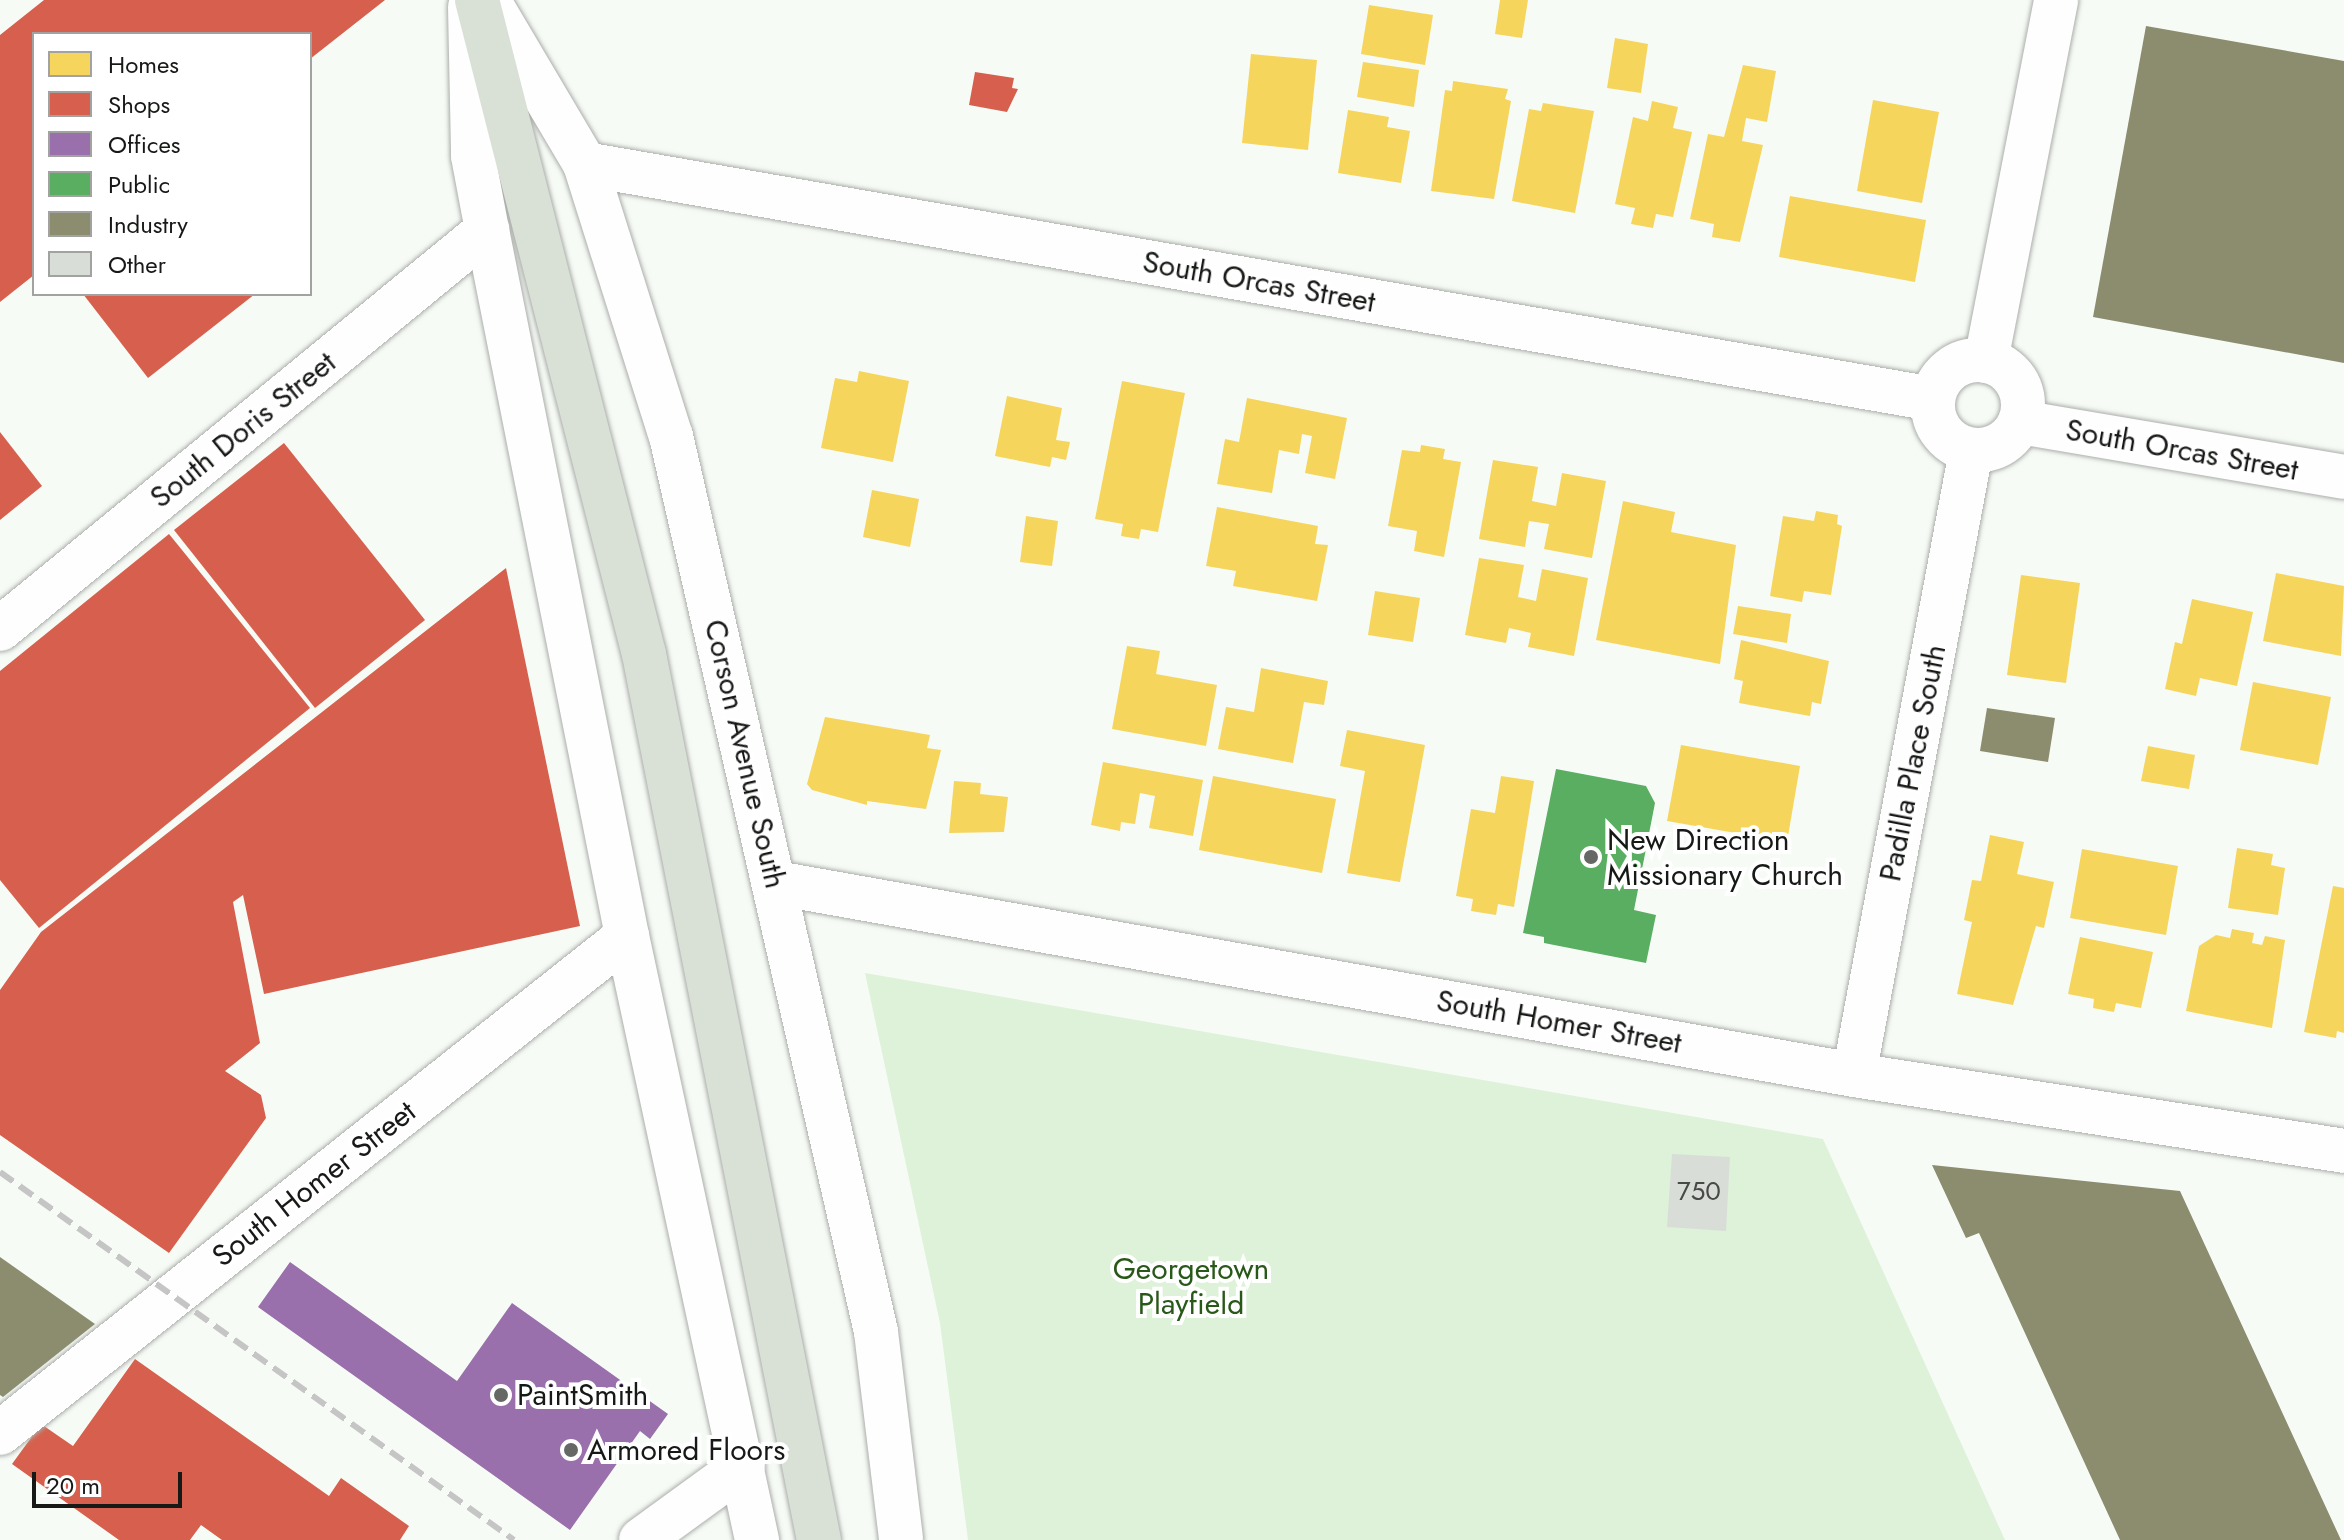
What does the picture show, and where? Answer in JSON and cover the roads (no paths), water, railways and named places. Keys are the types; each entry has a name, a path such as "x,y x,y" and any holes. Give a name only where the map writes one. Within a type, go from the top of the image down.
{"highway":[{"path":"477,0 583,399 644,654 819,1540"}],"street":[{"path":"470,0 473,156 627,936 757,1540"},
{"name":"Corson Avenue South","path":"488,0 585,164 671,436 776,883 876,1332 901,1540"},
{"path":"1986,361 2056,0"},
{"name":"South Orcas Street","path":"585,164 1933,399"},
{"name":"South Doris Street","path":"0,629 487,230"},
{"path":"1986,361 2016,379 2022,393 2020,422 2001,445 1971,451 1944,436 1936,423 1933,399 1950,369 1986,361"},
{"name":"South Orcas Street","path":"2020,422 2344,477"},
{"name":"Padilla Place South","path":"1854,1075 1971,451"},
{"name":"South Homer Street","path":"776,883 1854,1075 2344,1151"},
{"name":"South Homer Street","path":"0,1433 627,936"},
{"path":"641,1540 743,1466"}],"railway":[{"path":"0,1172 514,1540"}],"place":[{"name":"New Direction Missionary Church","path":"1591,857"},
{"name":"PaintSmith","path":"501,1395"},
{"name":"Armored Floors","path":"571,1450"}],"park label":[{"name":"Georgetown Playfield","path":"1191,1286"}]}
